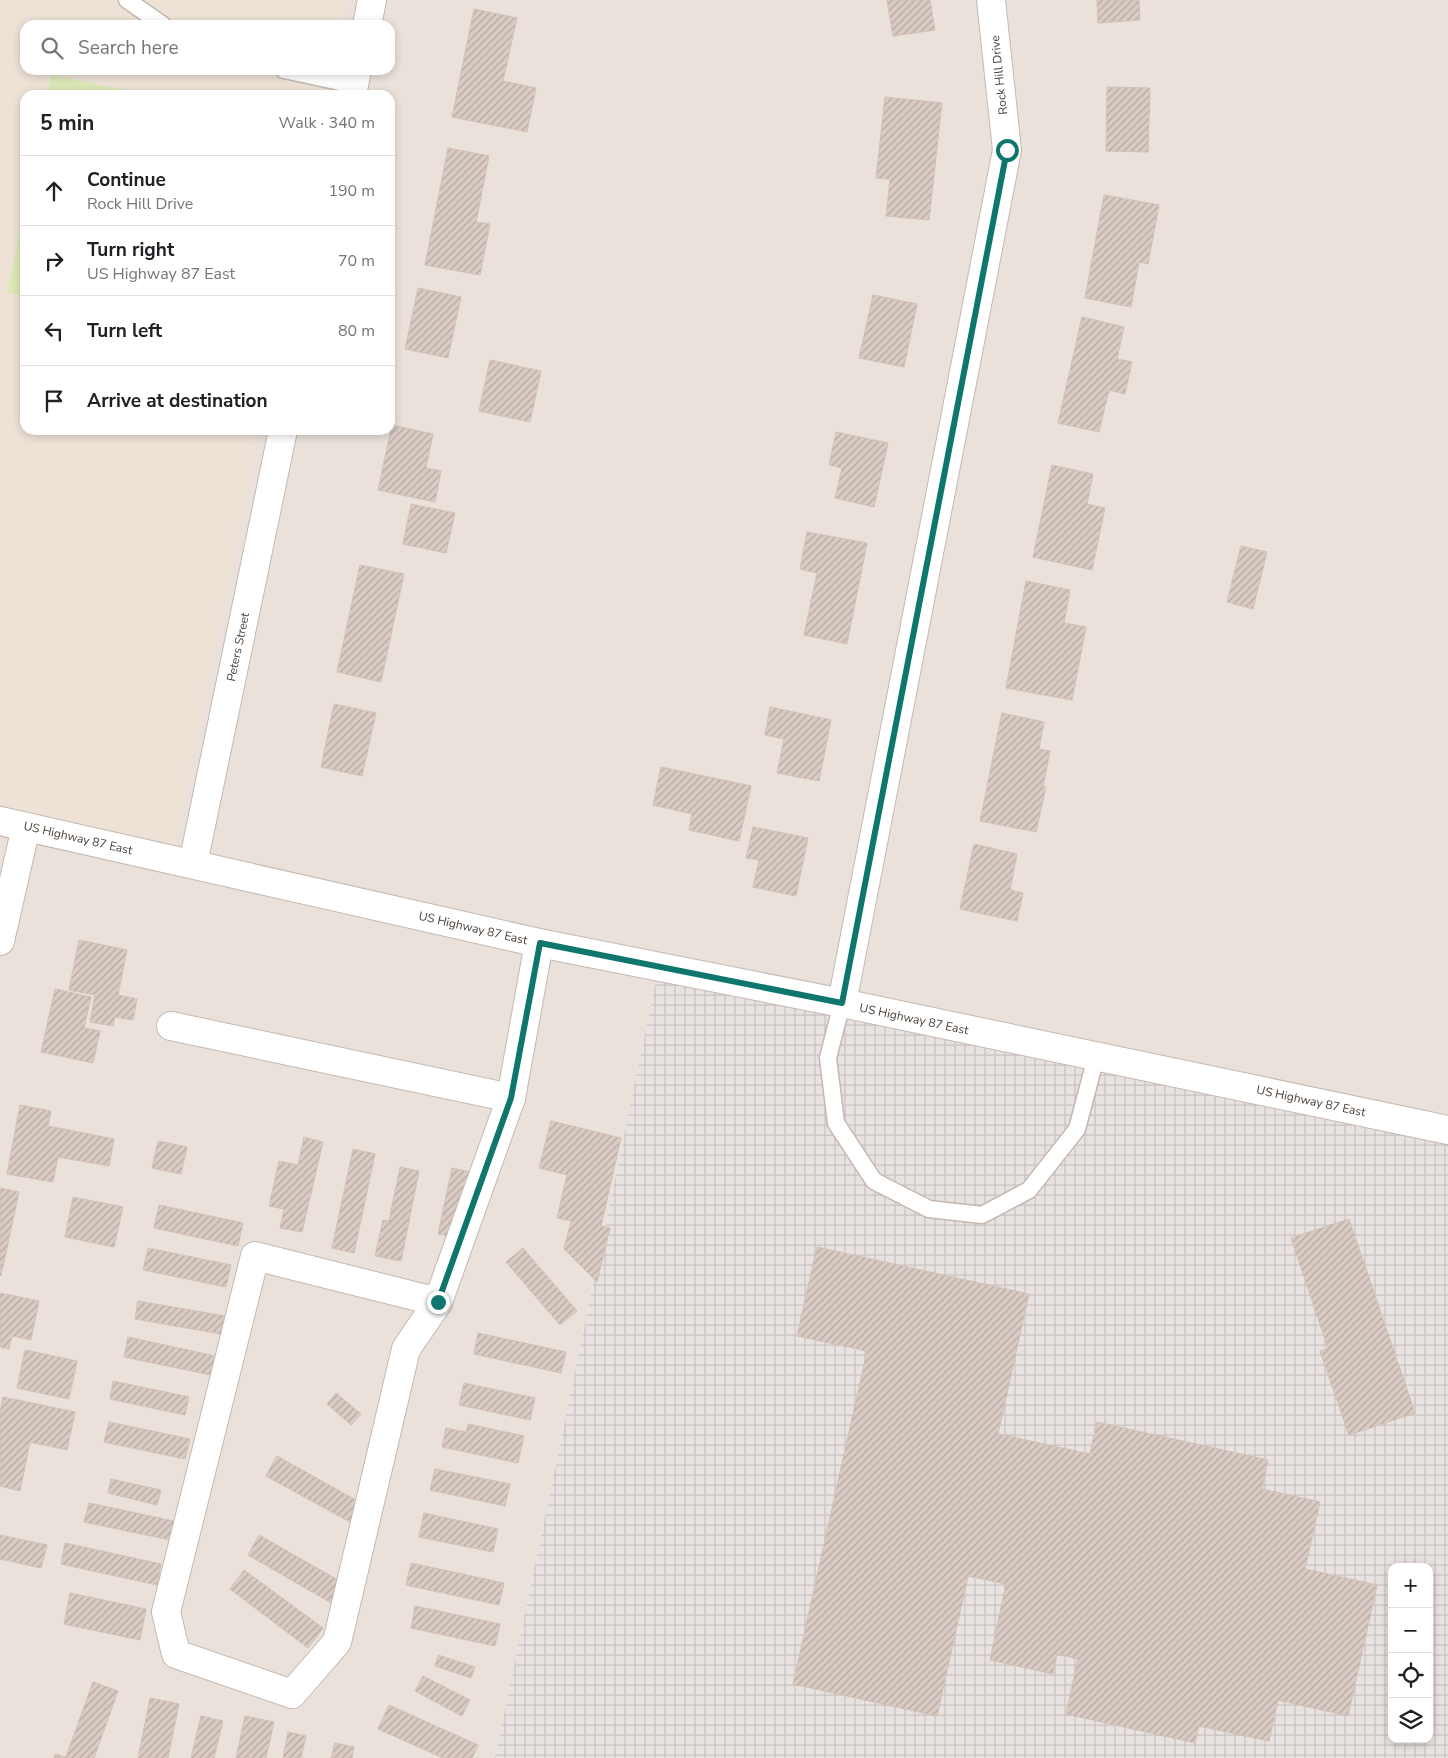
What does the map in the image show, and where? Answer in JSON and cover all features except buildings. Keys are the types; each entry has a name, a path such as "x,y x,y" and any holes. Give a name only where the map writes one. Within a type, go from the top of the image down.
{"street":[{"path":"368,20 372,0"},
{"name":"Rock Hill Drive","path":"842,1003 1007,150 991,0"},
{"name":"Peters Street","path":"193,864 282,435"},
{"name":"US Highway 87 East","path":"0,821 540,943 842,1003 1448,1130"},
{"path":"0,940 26,827"},
{"path":"438,1302 256,1256 166,1612 176,1654 292,1694 337,1642 406,1348 438,1302 511,1098 540,943"},
{"path":"171,1026 511,1098"}],"lane":[{"path":"127,0 156,20"},
{"path":"311,75 355,83"},
{"path":"842,1003 828,1058 836,1123 874,1181 929,1209 982,1215 1030,1190 1077,1129 1096,1057"}],"shaded area":[{"path":"0,0 346,0 342,20 20,20 20,75 330,75 327,90 20,90 20,435 257,435 171,859 0,822"},
{"path":"346,0 1448,0 1448,1129 659,967 495,1758 0,1758 0,821 171,859 257,435 395,435 395,90 327,90 330,75 395,75 395,20 342,20"},
{"path":"659,967 1448,1130 1448,1758 495,1758"}],"green space":[{"path":"51,75 124,90 48,90"},
{"path":"20,229 20,295 7,293"}],"route":[{"path":"438,1302 511,1098 540,943 842,1003 1007,150"}]}
